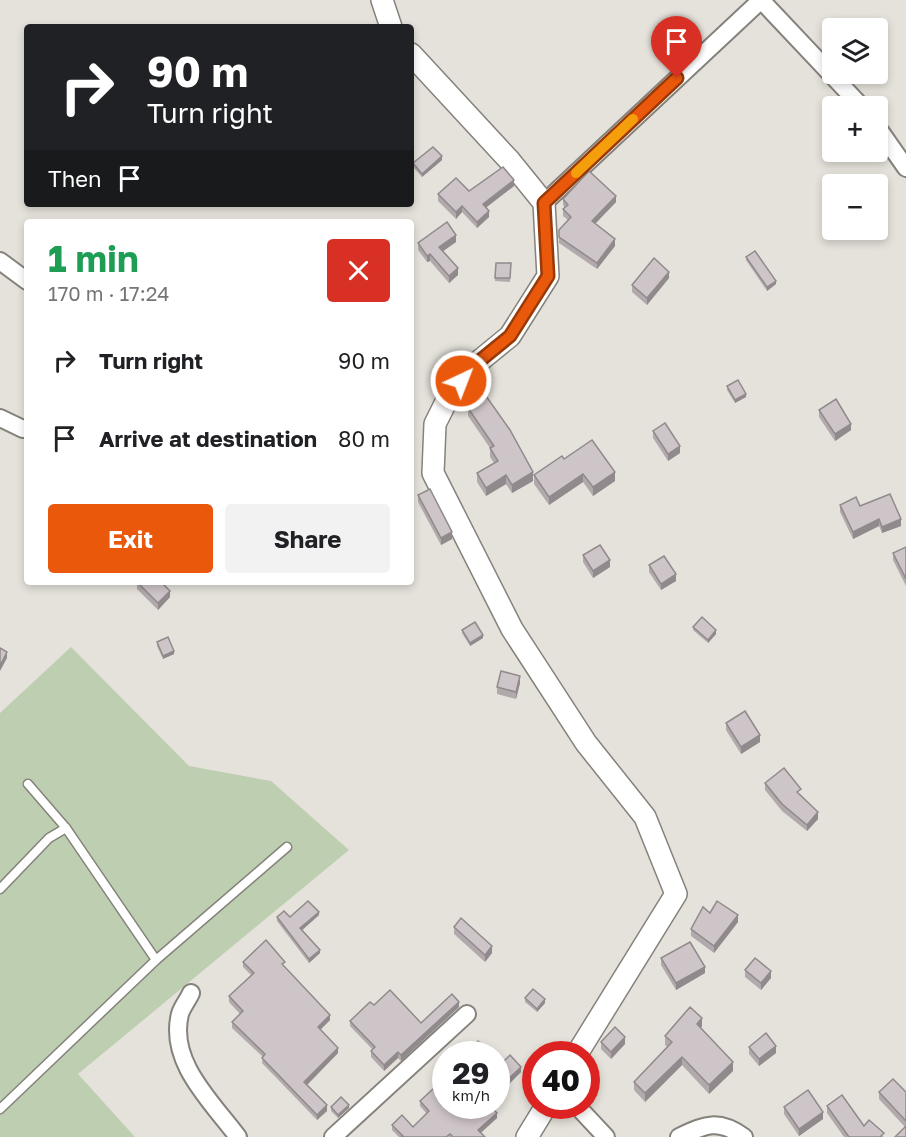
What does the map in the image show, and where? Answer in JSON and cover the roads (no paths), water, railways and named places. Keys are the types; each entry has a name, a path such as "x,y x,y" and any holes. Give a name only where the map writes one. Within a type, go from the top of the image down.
{"street":[{"path":"382,0 390,24"},
{"path":"544,203 761,0 852,96"},
{"path":"414,57 510,161 544,203 548,276 510,336 472,367 450,394 435,424 433,473 512,629 586,743 645,817 676,894 585,1041"},
{"path":"888,142 906,168"},
{"path":"0,261 24,279"},
{"path":"0,418 24,429"},
{"path":"191,993 180,1014 180,1050 193,1078 238,1137"},
{"path":"333,1137 467,1014"},
{"path":"527,1137 538,1119"},
{"path":"589,1119 606,1137"},
{"path":"679,1137 705,1125 729,1126 744,1137"}],"lane":[{"path":"28,784 66,828 156,960"},
{"path":"0,889 49,838 66,828"},
{"path":"0,1109 156,960 287,847"}]}
